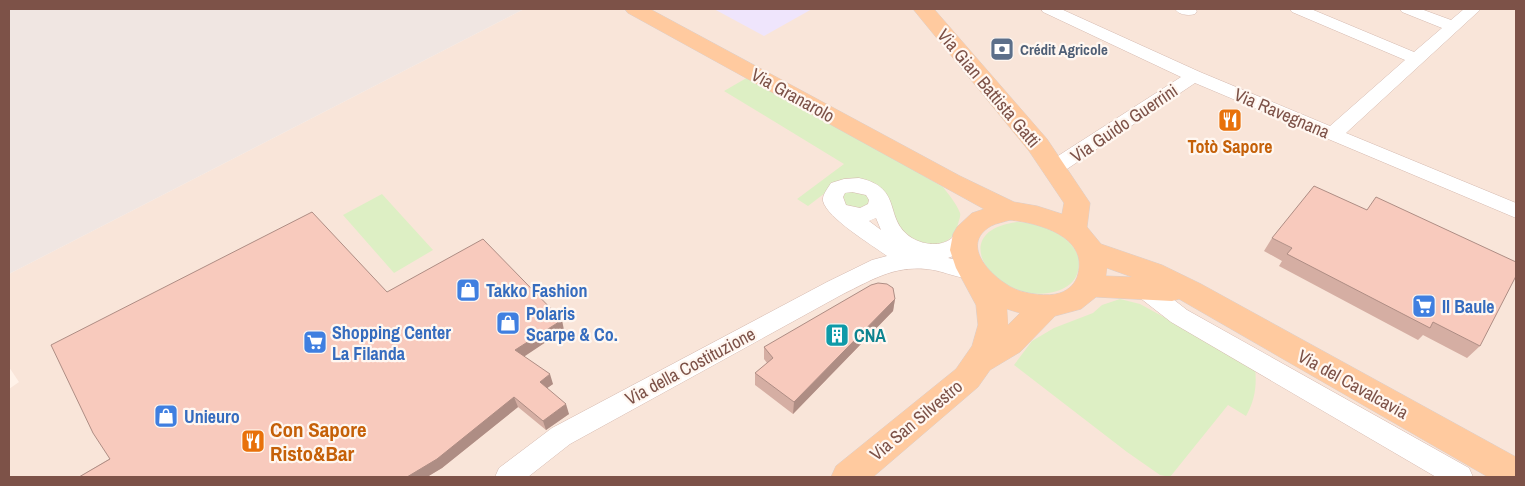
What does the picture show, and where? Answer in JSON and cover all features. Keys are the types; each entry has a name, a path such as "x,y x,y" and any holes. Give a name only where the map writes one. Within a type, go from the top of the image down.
{"main road":[{"name":"Via Granarolo","path":"635,9 951,182 1017,211"},
{"name":"Via Gian Battista Gatti","path":"923,9 1038,145 1054,168 1077,203 1073,230"},
{"path":"1017,211 1042,215 1058,221 1073,230 1092,251 1094,267 1090,286 1073,300 1048,306 1027,305 1007,299 990,290 973,274 965,258 964,246 968,232 986,217 1017,211 1044,206 1055,195 1054,168"},
{"name":"Via Granarolo","path":"951,182 968,204 968,232"},
{"name":"Via del Cavalcavia","path":"1092,251 1152,274 1191,292 1516,475"},
{"name":"Via San Silvestro","path":"973,274 991,305 993,326 982,360"},
{"name":"Via del Cavalcavia","path":"1090,286 1191,292"},
{"name":"Via San Silvestro","path":"848,477 967,378 982,360 1009,343 1048,306"}],"street":[{"name":"Via Ravegnana","path":"1049,9 1194,76 1516,211"},
{"path":"1298,9 1416,59"},
{"path":"1408,9 1453,26"},
{"path":"1333,134 1473,9"},
{"name":"Via Guido Guerrini","path":"1054,168 1194,76"},
{"name":"Via della Costituzione","path":"923,262 901,255 839,210 833,201 835,192 844,186 863,185 874,191 894,234 907,246 926,252 952,249 962,243 968,232"},
{"path":"844,213 856,216 868,214 877,208 879,200"},
{"path":"880,266 887,254 882,242"},
{"name":"Via della Costituzione","path":"508,477 561,436 880,266 898,262 923,262 949,265 973,274"},
{"name":"Via del Cavalcavia","path":"1143,288 1180,316 1460,477"}],"shaded area":[{"path":"9,9 524,9 9,274"},
{"path":"524,9 1516,9 1516,477 9,477 9,389 19,382 9,367 9,274"},
{"path":"714,9 812,9 764,36"}],"green space":[{"path":"750,76 943,187 960,213 954,233 949,239 933,245 924,245 906,238 899,233 894,225 880,190 829,190 808,206 797,199 844,164 724,91"},
{"path":"865,189 873,206 847,211 841,191"},
{"path":"382,194 433,250 394,273 343,215"},
{"path":"1017,222 1049,230 1069,242 1079,260 1077,275 1070,284 1057,291 1036,294 1016,289 999,280 987,267 981,253 983,240 994,229"},
{"path":"1120,299 1140,304 1255,367 1255,393 1246,416 1228,405 1170,477 1160,475 1127,452 1014,365 1032,341 1054,328 1093,313 1102,305"}],"building":[{"name":"Il Baule","path":"1314,186 1367,210 1376,197 1516,262 1516,276 1480,346 1433,322 1430,328 1287,254 1292,248 1272,238"},
{"name":"Shopping Center La Filanda","path":"312,212 387,292 483,239 562,320 515,350 550,374 540,382 566,404 543,421 514,397 437,459 407,477 79,477 110,459 93,433 51,345"},
{"name":"CNA","path":"878,283 887,284 893,288 895,299 794,402 755,373 773,358 764,347 871,285"}],"place":[{"name":"Crédit Agricole","path":"1002,49"},
{"name":"Totò Sapore","path":"1230,120"},
{"name":"Takko Fashion","path":"468,290"},
{"name":"Il Baule","path":"1424,306"},
{"name":"Polaris Scarpe & Co.","path":"508,323"},
{"name":"CNA","path":"837,335"},
{"name":"Shopping Center La Filanda","path":"315,342"},
{"name":"Unieuro","path":"166,416"},
{"name":"Con Sapore Risto&Bar","path":"253,441"}]}
